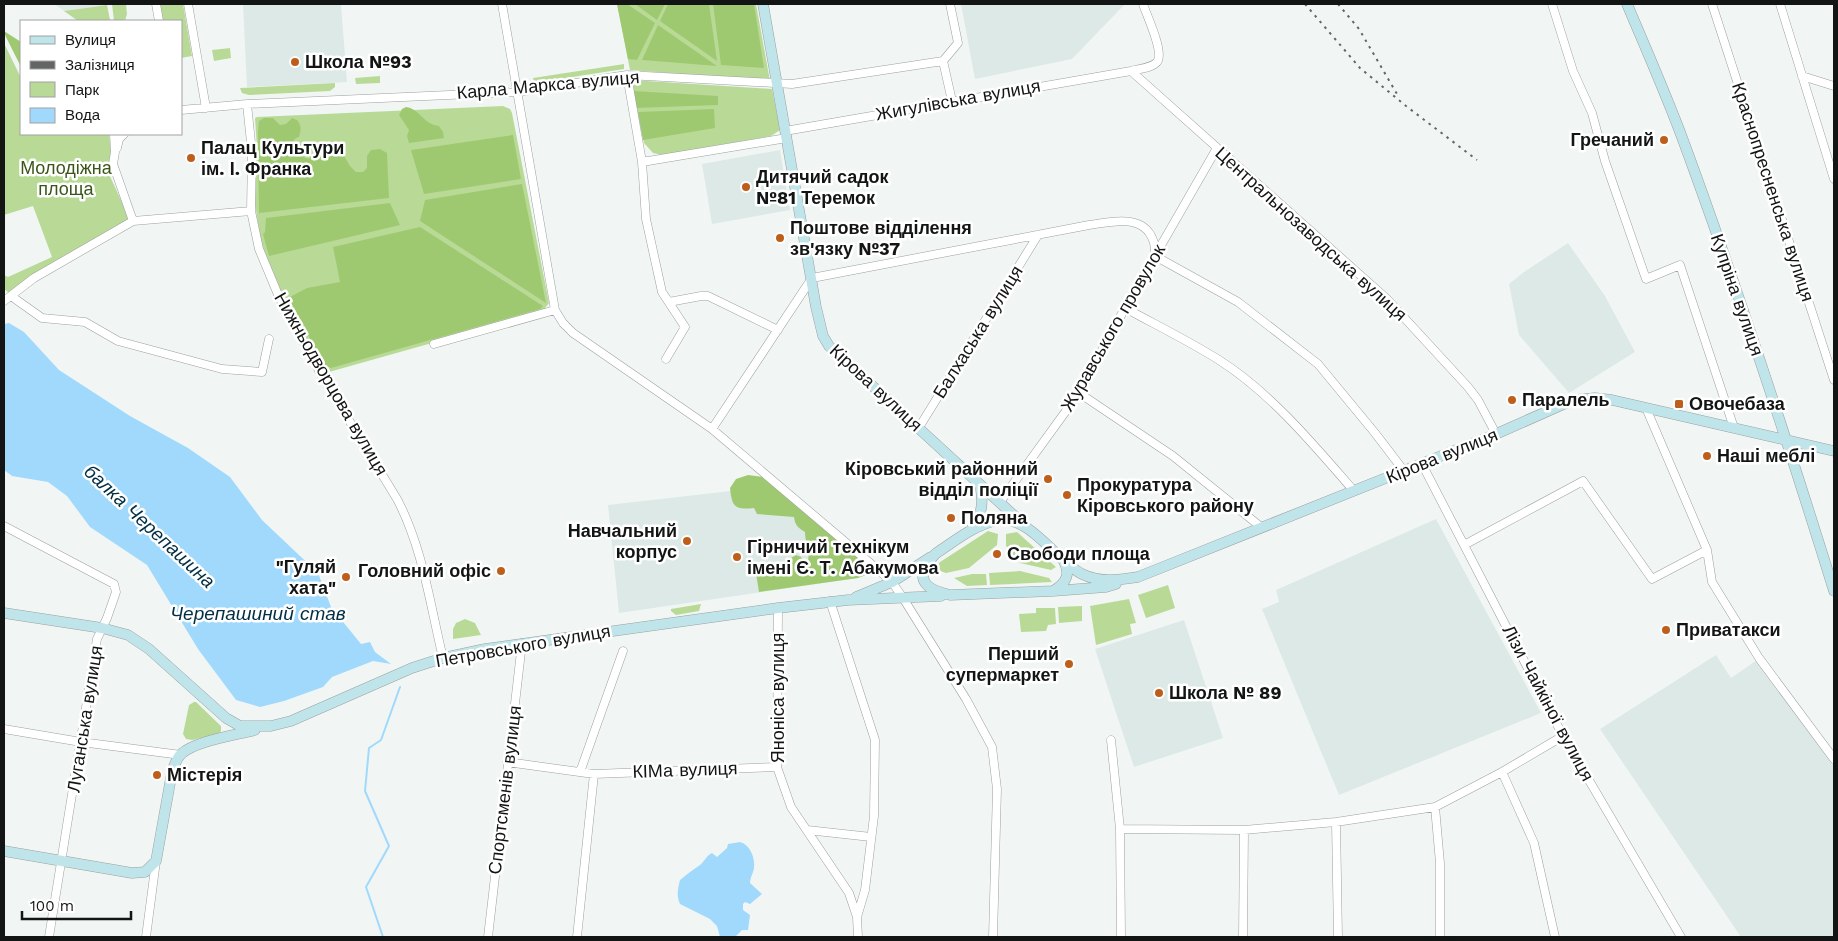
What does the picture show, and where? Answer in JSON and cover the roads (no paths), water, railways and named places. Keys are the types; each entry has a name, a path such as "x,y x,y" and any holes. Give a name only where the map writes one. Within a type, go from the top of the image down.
{"main road":[{"name":"Кірова вулиця","path":"763,4 816,307 826,341 918,429 1081,574 1107,580 1138,577"},
{"name":"Купріна вулиця","path":"1627,4 1682,138 1722,250 1787,440 1834,591"},
{"name":"Кірова вулиця","path":"1029,529 1012,521 1000,520 971,530 935,554 924,570 923,575 927,586 934,592 950,595 1106,587 1138,577 1422,464 1573,400 1595,398 1612,400 1834,452"},
{"name":"Кірова вулиця","path":"971,530 979,519 982,510 983,498 980,485"},
{"path":"848,600 892,582 935,554"},
{"path":"1053,591 1059,587 1067,576 1067,567 1062,558"},
{"name":"Петровського вулиця","path":"4,614 102,628 128,636 149,649 226,718 240,726 271,726 291,721 412,668 443,658 522,643 830,601 950,595"},
{"path":"4,851 139,874 148,870 156,861 175,762 192,746 271,726"}],"street":[{"path":"156,4 159,20"},
{"path":"188,4 206,108"},
{"path":"502,4 555,310 563,323 573,333 712,429 892,582 904,598 966,699 992,747 997,789 993,937"},
{"path":"950,4 958,43 943,61 952,100"},
{"name":"Жигулівська вулиця","path":"642,162 952,100 1131,71 1151,66 1158,62 1159,46 1143,4"},
{"path":"1552,4 1573,71 1592,113 1605,161 1646,279 1680,265 1734,428"},
{"name":"Краснопресненська вулиця","path":"1712,4 1834,380"},
{"path":"1780,4 1834,179"},
{"name":"Карла Маркса вулиця","path":"182,110 247,104 518,92 627,75 792,84 943,61"},
{"name":"Центральнозаводська вулиця","path":"1131,71 1386,298 1468,387 1478,400 1496,434"},
{"path":"627,75 642,162 646,218 662,292 685,327 666,359"},
{"path":"1802,76 1834,86"},
{"name":"Нижньодворцова вулиця","path":"247,104 252,152 251,211 259,249 278,297 322,376 408,520 417,548 443,658"},
{"path":"114,135 115,152"},
{"path":"123,135 119,139 113,164 133,221"},
{"name":"Журавського провулок","path":"1000,502 1079,393 1125,308 1217,148"},
{"path":"7,298 34,278 133,221 251,211"},
{"path":"712,429 812,278 1119,221 1135,222 1148,232 1153,240 1155,256 1238,302 1318,364 1404,471"},
{"name":"Балхаська вулиця","path":"918,429 1038,235"},
{"path":"669,302 708,296 778,330"},
{"name":"Нижньодворцова вулиця","path":"7,298 42,318 85,322 118,341 222,368 262,372 269,339"},
{"path":"1125,308 1220,360 1256,389 1307,437 1354,490"},
{"path":"434,344 555,310"},
{"path":"1079,393 1173,456 1261,527"},
{"path":"1646,408 1707,550 1712,582 1759,658 1834,759"},
{"name":"Лізи Чайкіної вулиця","path":"1422,464 1563,736 1681,937"},
{"path":"1464,545 1583,481 1652,579 1707,550"},
{"name":"Луганська вулиця","path":"4,526 114,584 116,592 97,639 49,937"},
{"path":"830,601 875,740 874,816 864,892 857,917 858,937"},
{"name":"Яноніса вулиця","path":"778,608 777,766 791,807 849,893 857,917"},
{"name":"Спортсменів вулиця","path":"488,937 522,643"},
{"path":"580,772 623,651"},
{"path":"4,729 81,742 181,755"},
{"path":"1120,829 1244,830 1336,822 1435,807 1502,772 1563,736"},
{"path":"1112,740 1120,829 1120,937"},
{"name":"КІМа вулиця","path":"507,762 594,774 777,766"},
{"path":"1502,772 1534,843 1555,937"},
{"path":"577,937 594,774"},
{"path":"1435,807 1440,863 1440,937"},
{"path":"864,892 874,816"},
{"path":"1336,822 1338,937"},
{"path":"807,830 871,837"},
{"path":"1242,937 1244,830"},
{"path":"146,937 156,861"},
{"path":"849,893 864,892"}],"water":[{"name":"Черепашиний став","path":"9,323 24,332 59,370 130,416 188,448 230,477 262,520 318,573 331,607 361,644 370,642 375,652 391,664 373,661 332,677 323,687 284,701 260,707 236,700 198,649 147,565 90,527 67,496 48,482 12,476 4,470 4,324"},
{"path":"740,842 747,846 754,859 754,869 750,883 762,894 750,904 745,902 743,904 743,910 750,915 748,930 742,930 735,937 720,937 717,926 710,919 680,904 678,895 680,880 700,865 710,854 712,853 717,857 727,848 728,844"}],"waterway":[{"name":"балка Черепашина","path":"383,937 366,887 389,846 365,791 369,748 381,740 400,687"}],"railway":[{"path":"1305,4 1360,68 1477,160"},
{"path":"1338,4 1359,29 1397,94"}],"place":[{"name":"Школа №93","path":"295,62"},
{"name":"Гречаний","path":"1664,140"},
{"name":"Палац Культури ім. І. Франка","path":"191,158"},
{"name":"Дитячий садок №81 Теремок","path":"746,187"},
{"name":"Поштове відділення зв'язку №37","path":"780,238"},
{"name":"Паралель","path":"1512,400"},
{"name":"Овочебаза","path":"1679,404"},
{"name":"Наші меблі","path":"1707,456"},
{"name":"Кіровський районний відділ поліції","path":"1048,479"},
{"name":"Прокуратура Кіровського району","path":"1067,495"},
{"name":"Поляна","path":"951,518"},
{"name":"Навчальний корпус","path":"687,541"},
{"name":"Свободи площа","path":"997,554"},
{"name":"Гірничий технікум імені Є. Т. Абакумова","path":"737,557"},
{"name":"Головний офіс","path":"501,571"},
{"name":"\"Гуляй хата\"","path":"346,577"},
{"name":"Приватакси","path":"1666,630"},
{"name":"Перший супермаркет","path":"1069,664"},
{"name":"Школа № 89","path":"1159,693"},
{"name":"Містерія","path":"157,775"}],"park label":[{"name":"Молодіжна площа","path":"66,178"}]}
